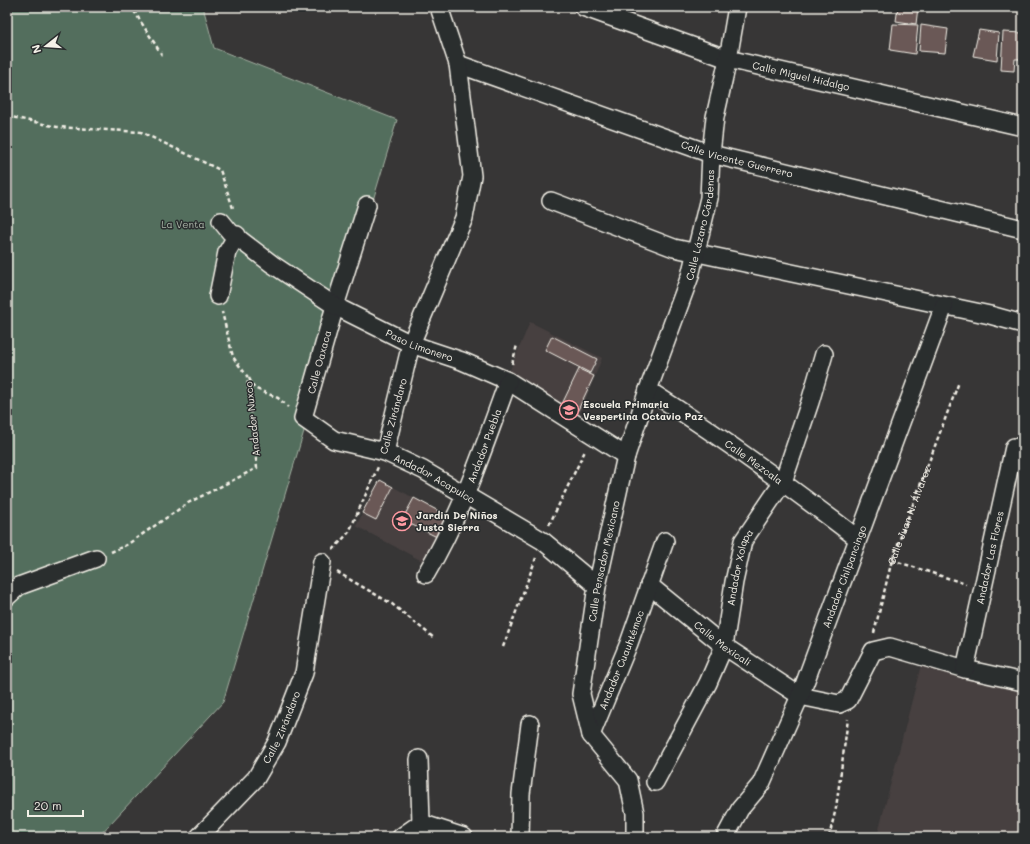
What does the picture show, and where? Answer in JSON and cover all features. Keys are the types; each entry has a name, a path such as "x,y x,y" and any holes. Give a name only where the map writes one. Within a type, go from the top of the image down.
{"street":[{"name":"Calle Zirándaro","path":"385,452 411,344 464,218 472,176 458,64 438,7"},
{"name":"Calle Miguel Hidalgo","path":"583,7 728,59 1023,127"},
{"name":"Calle Lázaro Cárdenas","path":"648,390 690,276 709,198 711,154 715,117 728,59 737,7"},
{"name":"Calle Vicente Guerrero","path":"458,64 711,154 1023,229"},
{"path":"551,201 674,248 696,251 1023,324"},
{"name":"Calle Oaxaca","path":"303,418 335,306 367,204"},
{"name":"Paso Limonero","path":"228,216 230,232 237,235 272,264 335,306 411,344 462,361 508,381 626,456"},
{"path":"218,296 227,252 237,235"},
{"name":"Andador Chilpancingo","path":"725,837 740,809 761,784 800,696 857,538 944,306"},
{"name":"Andador Xolapa","path":"655,782 708,683 724,646 734,582 743,541 783,482 810,402 824,354"},
{"name":"Andador Puebla","path":"426,574 446,540 466,496 508,381"},
{"name":"Calle Pensador Mexicano","path":"591,735 581,694 597,586 626,456 648,390"},
{"name":"Calle Mezcala","path":"648,390 706,428 783,482 857,538"},
{"name":"Andador Acapulco","path":"303,418 334,440 385,452 423,470 543,541 597,586"},
{"name":"Andador Las Flores","path":"965,669 1014,447"},
{"name":"Andador Cuauhtémoc","path":"591,735 629,643 665,541"},
{"path":"7,597 19,586 96,558"},
{"name":"Calle Zirándaro","path":"199,837 256,778 277,742 304,673 322,562"},
{"name":"Calle Mexicali","path":"649,585 724,646 800,696"},
{"path":"800,696 839,704 848,700 873,651 890,647 965,669 1023,682"},
{"path":"520,837 521,794 530,724"},
{"path":"591,735 628,780 635,813 635,837"},
{"path":"419,759 421,823"},
{"path":"401,837 421,823"},
{"path":"421,823 464,837"}],"path":[{"path":"106,7 134,11 162,55"},
{"path":"7,116 57,127 141,132 220,170 228,216"},
{"name":"Andador Nuxco","path":"96,558 128,544 188,503 257,468 247,376 233,357 218,296"},
{"path":"247,376 254,388 278,398 303,418"},
{"name":"Calle Juan N. Álvarez","path":"873,651 875,627 892,560 959,382"},
{"path":"503,647 543,541 593,436"},
{"name":"Calle Zirándaro","path":"322,562 349,532 385,452"},
{"path":"892,560 983,590"},
{"path":"322,562 392,604 434,638"},
{"path":"829,837 836,808 847,732 849,711 844,702"}],"shaded area":[{"path":"530,322 602,358 578,418 507,377"},
{"name":"Jardin De Niños Justo Sierra","path":"380,480 448,516 424,562 356,526"},
{"path":"921,665 1023,691 1023,837 877,837"}],"green space":[{"name":"La Venta","path":"7,7 203,7 214,48 397,120 223,702 98,837 7,837"}],"building":[{"path":"898,7 918,7 916,24 896,21"},
{"path":"893,24 918,25 915,54 890,50"},
{"path":"921,25 948,29 945,53 919,51"},
{"path":"979,30 999,33 997,60 973,56"},
{"path":"1003,32 1023,33 1023,59 1015,59 1014,71 1001,70"},
{"path":"552,336 597,359 590,373 545,350"},
{"path":"579,369 594,376 577,412 562,404"},
{"path":"380,480 393,487 376,520 362,513"},
{"path":"414,498 448,516 437,537 402,520"}],"place":[{"name":"Escuela Primaria Vespertina Octavio Paz","path":"569,410"},
{"name":"Jardin De Niños Justo Sierra","path":"402,521"}]}
